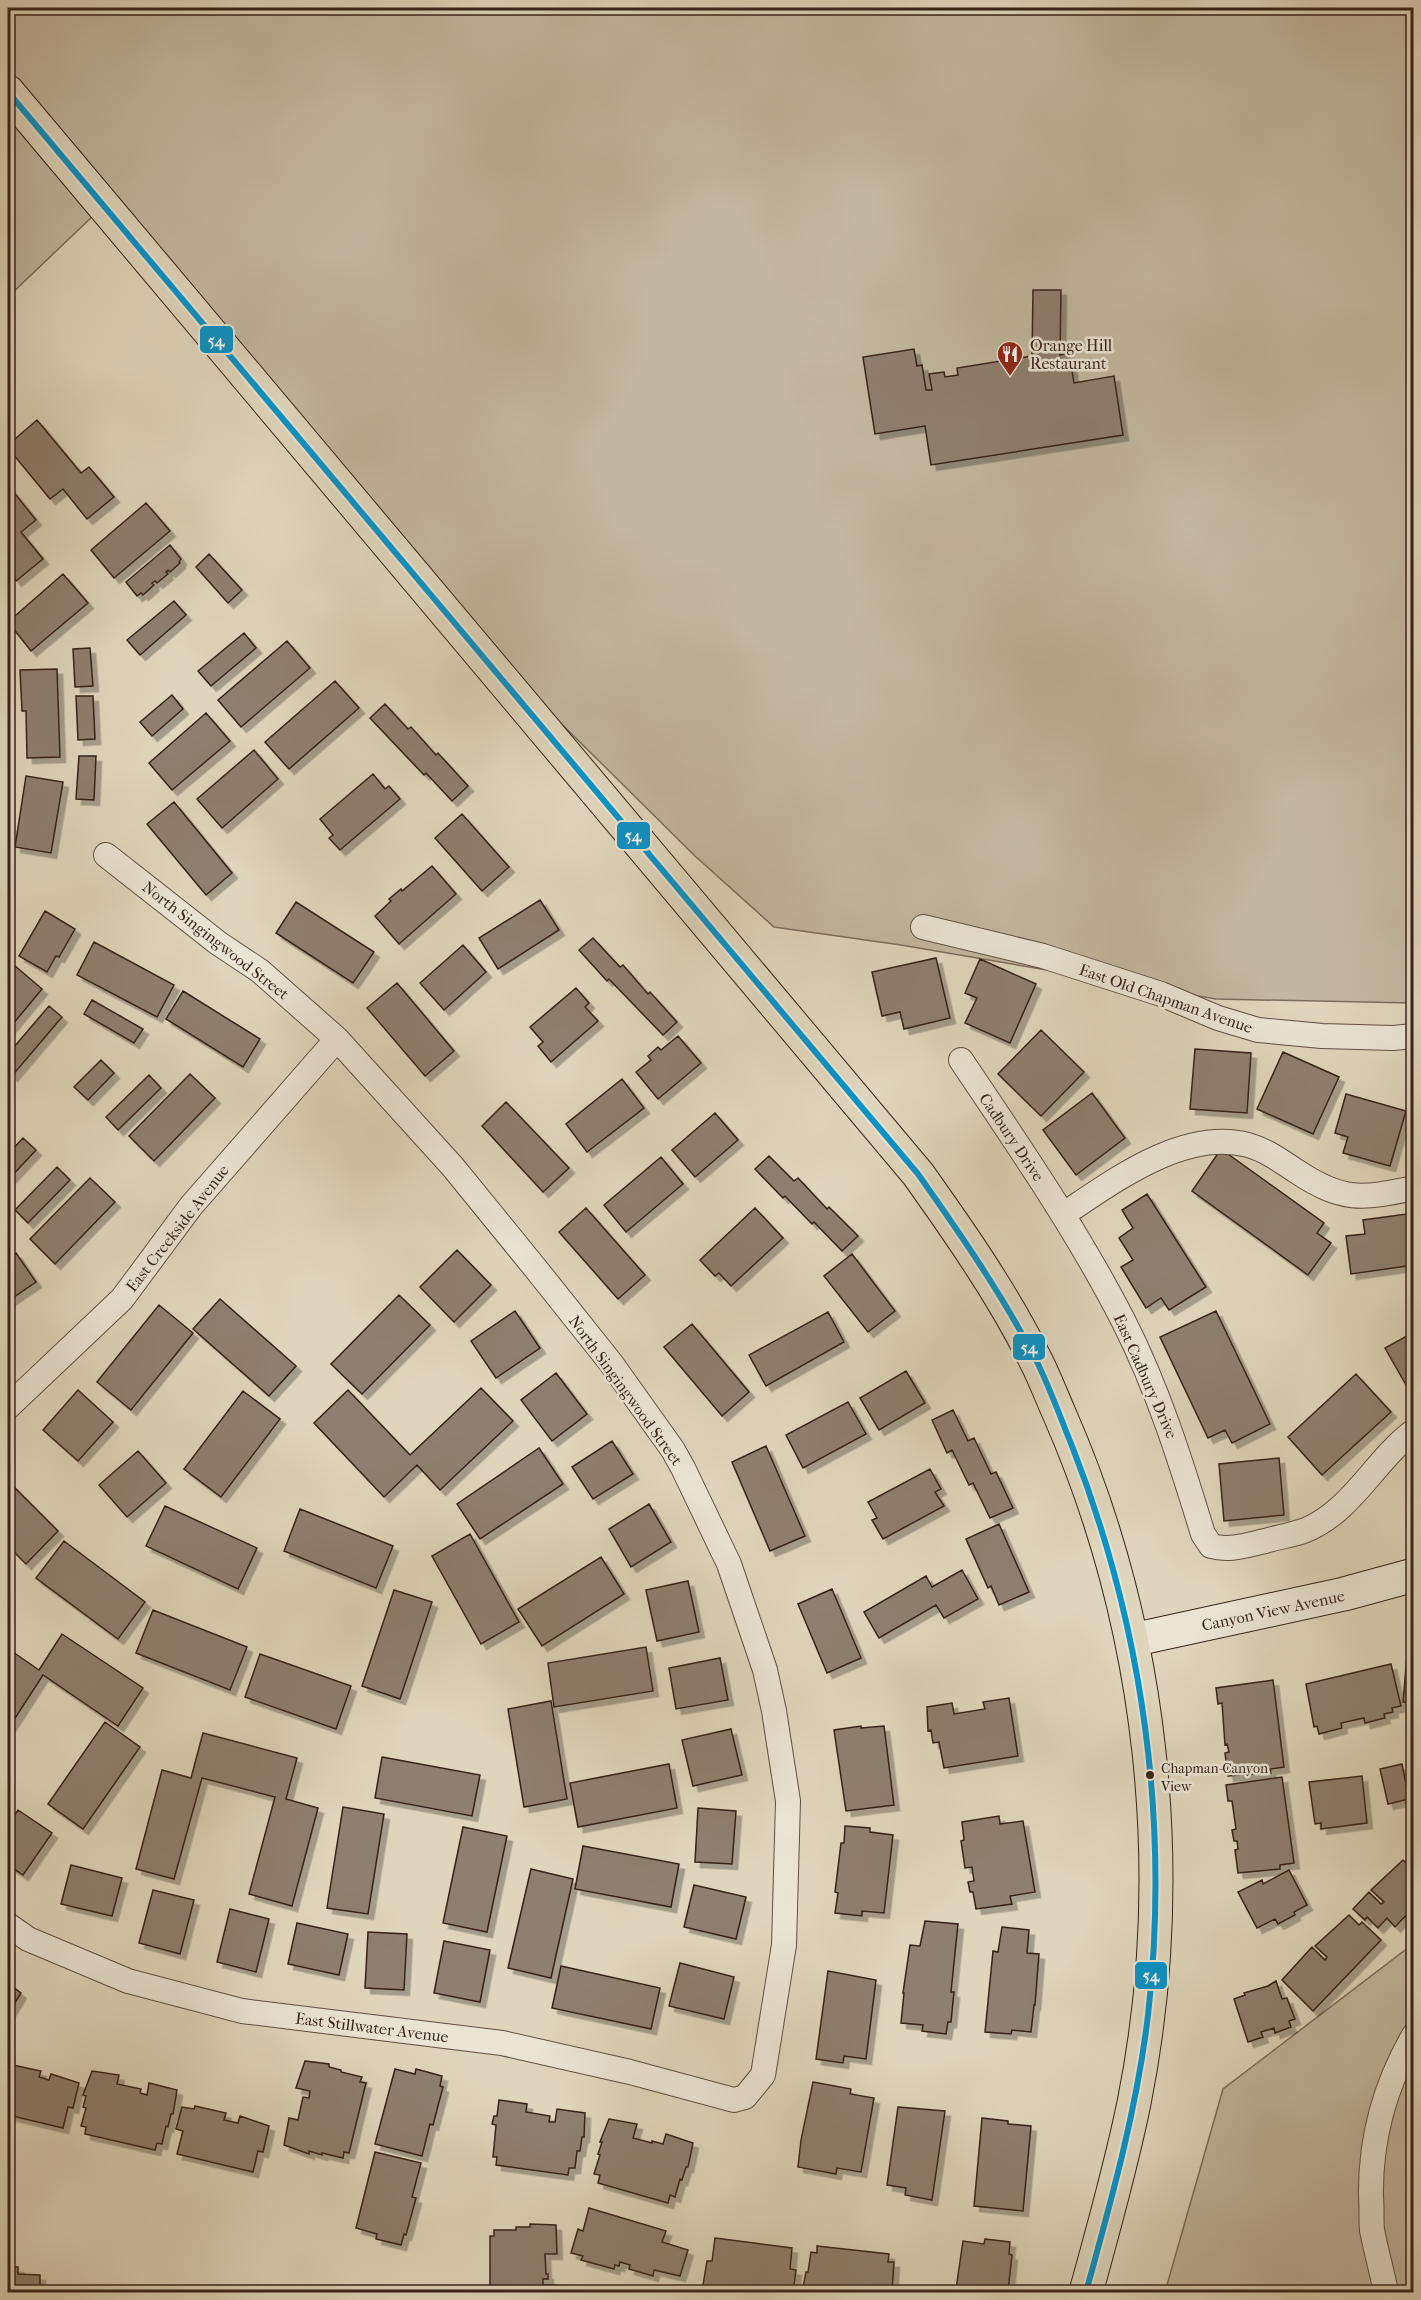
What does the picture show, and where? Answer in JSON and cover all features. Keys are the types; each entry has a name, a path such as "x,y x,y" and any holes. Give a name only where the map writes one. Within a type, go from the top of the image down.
{"main road":[{"path":"8,92 918,1174 972,1251 1011,1314 1037,1362 1094,1499 1114,1563 1132,1640 1146,1727 1152,1791 1155,1858 1152,1958 1147,2012 1134,2102 1086,2292"}],"street":[{"name":"North Singingwood Street","path":"106,855 218,943 260,972 337,1039 453,1167 611,1363 673,1450 729,1564 765,1670 788,1801 784,1945 763,2076 745,2097"},
{"name":"East Old Chapman Avenue","path":"923,927 1043,956 1161,994 1218,1018 1258,1030 1322,1036 1393,1038 1413,1036"},
{"name":"East Creekside Avenue","path":"8,1407 122,1299 191,1206 337,1039"},
{"name":"Cadbury Drive","path":"961,1060 1064,1214"},
{"path":"1064,1214 1122,1175 1167,1154 1204,1143 1226,1141 1249,1145 1270,1154 1314,1183 1332,1191 1352,1196 1372,1197 1413,1188"},
{"name":"East Cadbury Drive","path":"1064,1214 1124,1322 1150,1380 1176,1443 1203,1534 1211,1546 1225,1549 1248,1545 1305,1530 1324,1520 1351,1497 1377,1465 1412,1436"},
{"name":"Canyon View Avenue","path":"1132,1640 1333,1597 1413,1575"},
{"name":"East Stillwater Avenue","path":"8,1925 28,1939 128,1981 242,2011 502,2043 630,2072 734,2100 745,2097"},
{"path":"1386,2292 1372,2227 1371,2185 1374,2149 1379,2118 1399,2060 1413,2035"}],"shaded area":[{"path":"8,8 1413,8 1413,1003 1216,999 901,945 774,927 695,856 396,560 95,214 8,297"},
{"path":"1413,1944 1413,2292 1165,2292 1223,2089"}],"building":[{"name":"Orange Hill Restaurant","path":"1033,290 1061,290 1060,355 1069,353 1074,383 1114,376 1123,435 931,465 925,426 875,434 863,357 914,349 917,366 922,365 926,390 932,390 929,374 944,372 945,377 958,375 957,368 1032,356"},
{"path":"37,420 81,473 89,467 114,497 87,519 63,489 50,499 8,448 8,445"},
{"path":"8,485 36,520 21,532 43,559 16,581 8,570"},
{"path":"146,503 170,531 114,578 91,550"},
{"path":"170,545 181,559 180,563 170,572 168,570 166,572 168,574 157,583 155,581 152,583 154,585 143,595 141,593 137,596 126,582"},
{"path":"209,554 242,590 228,603 196,567"},
{"path":"63,574 88,603 31,651 8,622"},
{"path":"174,601 186,615 140,655 127,640"},
{"path":"244,633 256,648 211,686 198,671"},
{"path":"287,641 310,668 241,727 218,700"},
{"path":"90,648 93,686 75,687 73,649"},
{"path":"57,669 60,757 27,758 26,711 22,711 20,670"},
{"path":"335,681 359,708 289,769 265,742"},
{"path":"172,695 183,709 152,736 140,722"},
{"path":"76,696 93,696 95,739 78,740"},
{"path":"385,704 408,729 411,727 436,755 438,753 468,786 452,801 370,718"},
{"path":"206,713 230,741 172,790 149,763"},
{"path":"254,750 278,779 222,828 197,799"},
{"path":"79,756 96,756 94,800 76,799"},
{"path":"373,774 385,789 389,786 400,799 340,850 329,838 333,835 320,819"},
{"path":"26,776 63,782 51,853 15,847"},
{"path":"174,802 232,873 206,895 147,824"},
{"path":"462,814 509,867 482,891 435,838"},
{"path":"432,866 456,894 399,944 375,916 391,901 389,899"},
{"path":"540,900 559,930 498,969 479,938"},
{"path":"296,902 374,952 353,983 276,933"},
{"path":"45,911 75,929 59,957 56,956 47,972 19,956"},
{"path":"593,938 620,967 623,965 648,994 650,992 677,1022 663,1035 609,979 607,981 579,950"},
{"path":"94,942 174,985 157,1017 77,975"},
{"path":"463,945 486,972 444,1010 420,983"},
{"path":"936,958 950,1018 904,1029 900,1012 882,1016 872,972"},
{"path":"980,959 1036,984 1010,1043 965,1023 977,998 965,993"},
{"path":"14,965 42,989 8,1030 8,973"},
{"path":"397,983 454,1051 425,1076 367,1008"},
{"path":"576,988 589,1003 585,1007 598,1021 551,1062 538,1046 543,1042 530,1027"},
{"path":"183,991 260,1039 243,1067 166,1019"},
{"path":"92,1000 143,1029 134,1043 84,1014"},
{"path":"49,1006 62,1017 12,1076 8,1072 8,1054"},
{"path":"1041,1030 1084,1072 1041,1116 998,1074"},
{"path":"678,1036 701,1063 658,1099 636,1072 651,1060 648,1056 658,1047 661,1050"},
{"path":"1195,1049 1251,1053 1247,1113 1190,1109"},
{"path":"1283,1052 1339,1077 1313,1134 1257,1109"},
{"path":"101,1060 114,1073 88,1100 74,1087"},
{"path":"190,1074 215,1098 154,1161 129,1136"},
{"path":"149,1075 161,1088 118,1130 106,1117"},
{"path":"622,1079 644,1108 587,1152 566,1124"},
{"path":"1092,1093 1125,1138 1076,1175 1043,1130"},
{"path":"1346,1094 1406,1111 1390,1166 1343,1153 1348,1137 1335,1133"},
{"path":"506,1102 569,1168 543,1192 482,1126"},
{"path":"715,1113 738,1140 695,1177 672,1150"},
{"path":"23,1138 36,1150 8,1180 8,1154"},
{"path":"1221,1149 1324,1223 1317,1233 1331,1243 1308,1275 1192,1191"},
{"path":"769,1156 794,1181 798,1178 827,1209 829,1207 858,1236 842,1251 814,1222 812,1224 785,1196 783,1198 755,1169"},
{"path":"661,1157 683,1184 626,1232 604,1205"},
{"path":"57,1167 70,1180 28,1223 15,1210"},
{"path":"90,1178 115,1202 55,1264 30,1239"},
{"path":"1147,1194 1206,1287 1169,1310 1161,1298 1146,1308 1121,1267 1133,1260 1119,1238 1133,1228 1122,1210"},
{"path":"586,1208 645,1275 618,1299 559,1232"},
{"path":"755,1208 783,1238 731,1286 719,1273 715,1276 700,1260"},
{"path":"1414,1213 1414,1265 1351,1274 1346,1236 1365,1234 1363,1220"},
{"path":"457,1250 491,1285 454,1322 420,1287"},
{"path":"16,1253 36,1282 8,1301 8,1259"},
{"path":"852,1254 895,1311 868,1332 824,1276"},
{"path":"399,1295 430,1325 362,1394 331,1364"},
{"path":"220,1299 296,1366 269,1396 193,1329"},
{"path":"159,1305 193,1333 131,1410 97,1382"},
{"path":"515,1311 540,1348 496,1378 471,1341"},
{"path":"1216,1311 1270,1424 1232,1443 1225,1430 1208,1438 1160,1337"},
{"path":"828,1312 844,1342 766,1386 749,1355"},
{"path":"692,1324 749,1392 722,1416 664,1347"},
{"path":"1414,1332 1414,1399 1385,1348"},
{"path":"906,1371 925,1403 879,1430 860,1398"},
{"path":"556,1373 587,1414 552,1441 521,1400"},
{"path":"1356,1374 1391,1412 1322,1475 1288,1437"},
{"path":"481,1388 513,1421 440,1490 417,1465 384,1497 314,1423 348,1390 410,1455"},
{"path":"78,1390 113,1422 78,1461 43,1430"},
{"path":"243,1391 280,1419 221,1497 184,1469"},
{"path":"848,1402 866,1434 803,1468 786,1435"},
{"path":"953,1410 968,1441 974,1438 991,1474 996,1472 1013,1508 990,1518 973,1483 969,1485 952,1450 947,1453 932,1420"},
{"path":"612,1441 633,1474 593,1499 572,1467"},
{"path":"766,1446 805,1536 770,1551 732,1462"},
{"path":"539,1448 563,1484 480,1539 457,1504"},
{"path":"138,1451 166,1483 127,1517 99,1485"},
{"path":"1279,1458 1284,1515 1224,1521 1219,1464"},
{"path":"930,1469 941,1489 935,1492 944,1506 883,1539 872,1520 877,1518 868,1502"},
{"path":"8,1481 58,1531 26,1564 8,1546"},
{"path":"649,1504 671,1542 631,1567 609,1529"},
{"path":"165,1506 257,1548 238,1589 146,1546"},
{"path":"300,1509 393,1546 376,1588 284,1551"},
{"path":"999,1524 1029,1592 999,1605 991,1586 988,1588 966,1539"},
{"path":"470,1534 519,1622 481,1644 432,1556"},
{"path":"64,1541 145,1602 118,1639 36,1578"},
{"path":"601,1557 624,1594 542,1646 518,1609"},
{"path":"962,1570 978,1599 944,1618 936,1605 879,1638 864,1612 926,1576 932,1587"},
{"path":"688,1581 699,1632 657,1641 646,1590"},
{"path":"832,1589 861,1658 827,1673 798,1604"},
{"path":"394,1590 432,1602 400,1699 362,1686"},
{"path":"153,1610 247,1647 230,1690 136,1653"},
{"path":"62,1634 143,1688 118,1726 43,1675 8,1729 8,1654 10,1650 39,1670"},
{"path":"646,1647 653,1691 554,1707 548,1663"},
{"path":"260,1654 351,1686 336,1729 245,1697"},
{"path":"1407,1656 1414,1657 1414,1703 1403,1702"},
{"path":"720,1658 728,1700 676,1709 669,1668"},
{"path":"1391,1664 1401,1706 1392,1708 1393,1712 1384,1714 1385,1718 1365,1723 1364,1718 1341,1723 1342,1728 1319,1734 1317,1726 1314,1727 1306,1684"},
{"path":"1273,1680 1284,1767 1270,1769 1271,1773 1228,1776 1225,1753 1229,1752 1227,1744 1225,1745 1222,1703 1218,1704 1216,1688"},
{"path":"1009,1698 1018,1756 944,1768 939,1742 933,1743 931,1730 928,1731 927,1707 952,1703 954,1714 985,1709 983,1702"},
{"path":"551,1701 567,1799 524,1807 508,1709"},
{"path":"105,1722 140,1747 83,1829 48,1804"},
{"path":"861,1726 861,1728 884,1726 894,1805 846,1811 834,1730"},
{"path":"731,1729 742,1775 693,1786 682,1740"},
{"path":"203,1733 297,1758 286,1799 318,1808 292,1906 249,1894 275,1797 202,1778 174,1879 136,1869 162,1770 191,1778"},
{"path":"382,1757 480,1775 472,1816 375,1798"},
{"path":"669,1764 677,1808 578,1827 570,1783"},
{"path":"1402,1764 1409,1799 1388,1804 1380,1769"},
{"path":"1362,1776 1367,1823 1321,1829 1321,1823 1315,1824 1309,1782"},
{"path":"1282,1777 1294,1863 1280,1865 1280,1869 1238,1873 1235,1850 1238,1849 1237,1841 1234,1841 1232,1830 1236,1829 1232,1801 1228,1801 1226,1785"},
{"path":"343,1807 384,1814 368,1914 327,1908"},
{"path":"698,1808 736,1811 732,1864 695,1862"},
{"path":"18,1810 52,1833 23,1875 8,1865 8,1826"},
{"path":"999,1816 1000,1824 1023,1821 1035,1892 1010,1896 1012,1904 976,1909 973,1892 970,1892 968,1882 974,1881 972,1867 965,1868 961,1841 964,1840 962,1822"},
{"path":"845,1826 870,1828 870,1832 893,1835 884,1913 862,1911 862,1916 835,1913 838,1893 835,1892"},
{"path":"463,1827 507,1836 487,1932 443,1923"},
{"path":"583,1846 679,1864 671,1907 575,1889"},
{"path":"1403,1860 1414,1870 1414,1907 1395,1927 1387,1918 1378,1928 1367,1917 1365,1920 1353,1909 1369,1892 1381,1904 1384,1902 1371,1890"},
{"path":"71,1865 122,1878 112,1916 61,1904"},
{"path":"531,1869 573,1879 551,1978 508,1968"},
{"path":"1289,1870 1307,1905 1278,1924 1275,1919 1257,1928 1238,1892 1262,1880 1263,1884"},
{"path":"694,1885 746,1897 736,1939 684,1927"},
{"path":"153,1890 194,1900 180,1954 139,1943"},
{"path":"230,1909 269,1919 256,1972 217,1962"},
{"path":"1349,1915 1359,1925 1362,1922 1381,1940 1313,2011 1282,1980 1312,1947 1325,1960 1327,1957 1315,1946"},
{"path":"925,1921 958,1924 951,1992 954,1992 951,2022 948,2022 946,2034 922,2031 923,2025 901,2023 910,1945 920,1946"},
{"path":"297,1923 348,1934 339,1975 288,1964"},
{"path":"1002,1927 1029,1930 1027,1953 1039,1954 1031,2032 1012,2030 1011,2034 985,2032 993,1951 998,1952"},
{"path":"368,1932 407,1934 404,1990 365,1988"},
{"path":"444,1941 490,1950 480,2002 434,1993"},
{"path":"680,1963 734,1977 724,2019 669,2006"},
{"path":"561,1966 660,1988 651,2029 552,2008"},
{"path":"828,1971 876,1980 866,2059 844,2056 843,2063 816,2059"},
{"path":"1276,1981 1282,1999 1287,1998 1295,2019 1289,2021 1291,2027 1275,2033 1274,2028 1261,2032 1263,2037 1248,2042 1234,1999"},
{"path":"8,1983 21,1993 8,2014"},
{"path":"305,2061 329,2064 329,2067 341,2070 341,2072 362,2077 360,2082 366,2083 349,2153 344,2152 343,2158 309,2151 309,2154 284,2145 289,2118 298,2120 303,2097 309,2098 310,2091 296,2088"},
{"path":"8,2064 41,2071 39,2077 49,2080 51,2074 79,2083 73,2108 68,2107 63,2128 8,2115"},
{"path":"395,2069 415,2074 416,2069 442,2076 440,2086 443,2087 422,2156 375,2144"},
{"path":"92,2071 119,2075 117,2084 141,2089 140,2093 147,2095 149,2083 177,2090 173,2114 171,2114 168,2127 166,2126 162,2144 157,2143 155,2150 85,2134 86,2127 81,2126 86,2108 83,2107 86,2096 83,2095"},
{"path":"813,2082 851,2089 850,2094 874,2098 861,2172 837,2168 836,2174 798,2167"},
{"path":"499,2100 527,2104 526,2112 550,2116 549,2122 555,2122 557,2109 585,2113 584,2137 582,2137 580,2151 577,2151 575,2168 569,2168 568,2175 496,2165 497,2157 493,2157 496,2125 492,2124 494,2116 497,2116"},
{"path":"195,2106 226,2113 224,2120 238,2123 240,2116 269,2126 263,2152 258,2151 253,2172 177,2154 183,2131 176,2129 182,2107 194,2109"},
{"path":"898,2107 945,2111 932,2200 905,2195 906,2188 887,2185"},
{"path":"982,2118 1031,2126 1023,2211 974,2206"},
{"path":"609,2119 637,2124 633,2138 663,2144 666,2134 693,2143 688,2167 686,2167 682,2180 680,2179 675,2197 670,2195 668,2203 598,2183 600,2175 594,2174 600,2155 598,2154 602,2142 600,2142"},
{"path":"375,2152 421,2163 412,2197 416,2198 401,2245 376,2239 377,2234 356,2228"},
{"path":"589,2208 666,2231 662,2242 688,2250 680,2276 654,2270 653,2276 629,2269 630,2265 620,2262 619,2266 615,2265 614,2269 581,2260 583,2256 571,2253 578,2229 583,2231"},
{"path":"530,2224 556,2225 557,2254 545,2254 548,2279 543,2279 543,2285 556,2285 556,2292 490,2292 490,2236 494,2236 494,2230 516,2230 516,2227 530,2227"},
{"path":"715,2238 792,2248 790,2269 796,2270 793,2292 716,2291 717,2287 703,2285 707,2261 712,2261"},
{"path":"985,2239 1010,2242 1009,2254 1012,2255 1008,2291 957,2292 963,2241 984,2244"},
{"path":"817,2246 889,2254 888,2262 894,2262 892,2292 802,2292 811,2252 817,2253"},
{"path":"8,2267 18,2267 18,2274 40,2275 40,2292 8,2292"}],"transit line":[{"name":"54","path":"8,92 918,1174 966,1243 1038,1364 1097,1514 1117,1584 1133,1655 1145,1726 1152,1798 1155,1870 1154,1943 1148,2015 1130,2120 1086,2292"}],"place":[{"name":"Orange Hill Restaurant","path":"1010,377"},
{"name":"Chapman-Canyon View","path":"1150,1775"}]}
